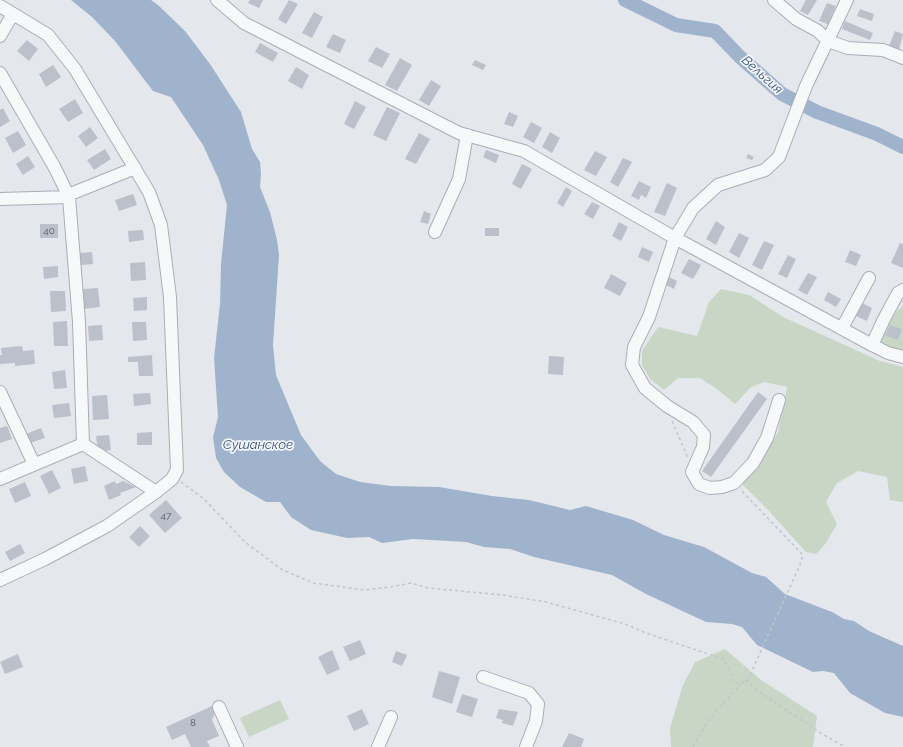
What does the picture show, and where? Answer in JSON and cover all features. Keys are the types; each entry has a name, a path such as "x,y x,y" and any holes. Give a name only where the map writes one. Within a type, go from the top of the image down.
{"street":[{"path":"217,0 244,23 452,130 524,150 675,238 872,345 888,353 903,357"},
{"path":"774,0 796,19 818,31 828,41 848,48 883,50 903,58"},
{"path":"779,400 767,438 753,463 734,483 722,487 710,488 699,484 692,472 703,446 704,435 693,422 667,406 645,388 632,365 634,347 649,317 675,238 693,208 718,185 765,170 780,156 806,86 847,0"},
{"path":"0,6 48,34 75,69 149,192 161,225 170,305 177,470 173,477 156,492 107,526 46,559 0,580"},
{"path":"0,36 13,14"},
{"path":"0,73 55,168 69,196 79,322 82,444"},
{"path":"435,232 458,179 468,135"},
{"path":"0,199 69,196 135,168"},
{"path":"842,328 869,278"},
{"path":"872,345 887,312 898,293 903,290"},
{"path":"0,392 34,464"},
{"path":"0,479 82,444"},
{"path":"82,444 156,492"},
{"path":"483,677 529,693 538,704 536,720 526,747"},
{"path":"219,707 237,747"},
{"path":"378,747 391,717"}],"path":[{"path":"667,406 692,472"},
{"path":"173,477 203,498 245,542 281,569 313,583 365,590 411,583 428,588 529,599 625,624 646,633 723,659 734,682 742,683"},
{"path":"692,747 710,718 746,680 800,565 803,554 734,483"},
{"path":"746,680 755,689 819,732 845,747"}],"green space":[{"path":"721,289 749,295 783,317 880,361 903,367 903,502 890,500 887,477 858,471 837,483 826,502 837,524 826,543 816,554 806,552 740,482 760,462 778,432 787,387 764,382 751,387 735,404 717,389 700,378 678,378 664,390 650,379 642,365 642,351 658,327 697,336 709,302"},
{"path":"903,306 903,352 889,347 879,340 896,312"},
{"path":"725,649 761,680 817,716 813,747 671,747 670,728 683,685 695,662"},
{"path":"280,700 289,719 249,737 240,718"}],"water":[{"name":"Сушанское","path":"71,0 151,0 185,31 210,64 241,112 252,149 260,162 260,187 270,212 279,255 273,345 276,375 301,435 320,461 336,474 360,482 391,486 439,487 492,496 529,500 570,510 586,506 633,520 664,535 704,547 752,573 766,577 785,594 832,612 844,619 854,621 869,631 903,646 903,717 885,713 850,693 834,673 823,671 813,672 757,645 742,627 732,624 706,622 646,594 612,575 534,557 510,549 484,547 466,542 413,539 382,543 369,537 347,538 311,530 291,517 280,502 266,502 240,487 224,472 216,458 213,437 218,417 214,358 220,304 221,264 227,205 219,180 203,145 171,97 153,91 115,41 92,17"}],"building":[{"path":"250,0 263,0 259,8 248,3"},
{"path":"289,0 298,4 286,24 278,19"},
{"path":"806,0 817,0 808,15 800,11"},
{"path":"827,3 836,6 828,24 819,21"},
{"path":"860,9 874,14 872,21 857,16"},
{"path":"314,12 323,17 312,38 302,33"},
{"path":"845,21 873,33 870,40 842,29"},
{"path":"895,31 903,34 899,50 889,46"},
{"path":"333,34 346,40 340,53 326,47"},
{"path":"27,40 38,49 29,61 17,51"},
{"path":"260,43 278,53 273,62 255,52"},
{"path":"376,47 390,54 382,68 368,61"},
{"path":"400,58 412,65 397,91 385,85"},
{"path":"475,60 486,65 483,70 472,65"},
{"path":"53,65 61,77 46,87 39,74"},
{"path":"296,67 309,75 302,89 288,81"},
{"path":"431,80 441,86 429,106 419,100"},
{"path":"75,99 83,113 68,122 59,109"},
{"path":"355,101 366,107 354,129 344,124"},
{"path":"387,107 400,113 386,141 373,135"},
{"path":"3,108 10,121 0,127 0,110"},
{"path":"509,112 518,116 513,127 504,124"},
{"path":"531,122 542,128 534,143 523,137"},
{"path":"90,127 98,138 86,147 78,136"},
{"path":"18,131 26,145 13,153 5,138"},
{"path":"550,132 560,138 552,153 542,147"},
{"path":"419,133 430,139 416,164 405,159"},
{"path":"105,149 111,159 94,170 87,160"},
{"path":"486,150 499,155 496,163 483,157"},
{"path":"595,151 607,157 596,176 584,170"},
{"path":"748,154 754,157 752,160 746,158"},
{"path":"28,156 35,167 23,175 16,164"},
{"path":"623,158 632,162 618,187 610,182"},
{"path":"522,164 532,169 521,189 512,184"},
{"path":"639,181 651,187 646,198 641,195 639,200 631,196"},
{"path":"667,183 677,188 665,216 654,212"},
{"path":"566,187 572,191 563,207 557,203"},
{"path":"133,194 137,205 119,211 115,200"},
{"path":"592,202 600,206 593,219 584,214"},
{"path":"424,211 431,214 428,224 420,222"},
{"path":"716,221 725,227 716,245 706,239"},
{"path":"619,222 628,227 621,241 612,236"},
{"path":"40,224 58,224 58,238 40,238"},
{"path":"485,228 499,228 499,236 485,236"},
{"path":"143,230 144,240 129,242 128,231"},
{"path":"739,233 749,238 739,258 729,252"},
{"path":"764,241 774,245 762,270 752,265"},
{"path":"900,243 903,244 903,268 891,263"},
{"path":"642,247 653,252 649,262 638,257"},
{"path":"850,250 861,255 856,266 845,262"},
{"path":"92,252 93,264 81,265 80,253"},
{"path":"788,255 796,259 787,278 778,274"},
{"path":"689,259 701,265 693,279 681,273"},
{"path":"145,262 146,280 131,281 130,263"},
{"path":"58,266 58,277 44,279 43,267"},
{"path":"808,273 817,277 807,295 798,290"},
{"path":"611,274 627,283 620,296 604,288"},
{"path":"669,277 677,281 674,289 666,285"},
{"path":"98,288 100,307 84,309 83,289"},
{"path":"50,291 65,291 66,311 51,312"},
{"path":"828,292 841,299 836,307 824,300"},
{"path":"147,297 147,310 134,311 133,298"},
{"path":"862,303 872,308 867,321 856,316"},
{"path":"67,321 68,346 54,346 53,322"},
{"path":"132,322 146,322 147,340 133,341"},
{"path":"102,325 103,340 89,341 88,326"},
{"path":"890,325 902,329 898,340 886,336"},
{"path":"22,346 23,351 34,350 35,364 15,366 15,363 0,364 0,355 2,355 1,348"},
{"path":"152,355 153,376 139,376 138,362 128,362 128,357"},
{"path":"549,356 564,357 563,375 548,374"},
{"path":"65,370 67,388 54,389 52,372"},
{"path":"758,392 767,399 711,477 702,471"},
{"path":"150,393 151,404 134,406 133,394"},
{"path":"107,395 109,419 93,420 92,396"},
{"path":"69,403 71,416 54,418 52,405"},
{"path":"7,426 12,439 0,443 0,428"},
{"path":"41,428 45,438 30,443 26,434"},
{"path":"152,432 152,445 137,445 137,433"},
{"path":"109,435 111,450 98,452 96,436"},
{"path":"85,466 88,481 74,484 71,469"},
{"path":"52,470 61,488 49,494 40,476"},
{"path":"115,481 116,484 123,481 136,487 120,493 121,495 109,500 104,486"},
{"path":"25,482 31,496 15,503 9,489"},
{"path":"166,500 182,518 165,533 149,515"},
{"path":"140,526 150,536 139,547 129,537"},
{"path":"20,544 25,553 10,561 5,552"},
{"path":"360,640 366,654 350,661 343,647"},
{"path":"332,650 340,669 327,675 318,657"},
{"path":"396,651 407,655 402,666 392,662"},
{"path":"18,654 23,667 5,674 0,662"},
{"path":"439,671 460,677 452,704 432,697"},
{"path":"462,694 478,699 472,717 456,712"},
{"path":"212,706 215,713 212,720 219,736 207,741 210,747 191,747 185,734 172,740 166,727"},
{"path":"362,709 369,724 354,731 347,716"},
{"path":"499,709 518,712 513,726 502,723 503,720 496,718"},
{"path":"569,733 584,739 581,747 562,747"}],"waterway":[{"name":"Вельгия","path":"625,0 676,25 715,31 740,57 782,94 817,112 877,134 903,147"}]}
